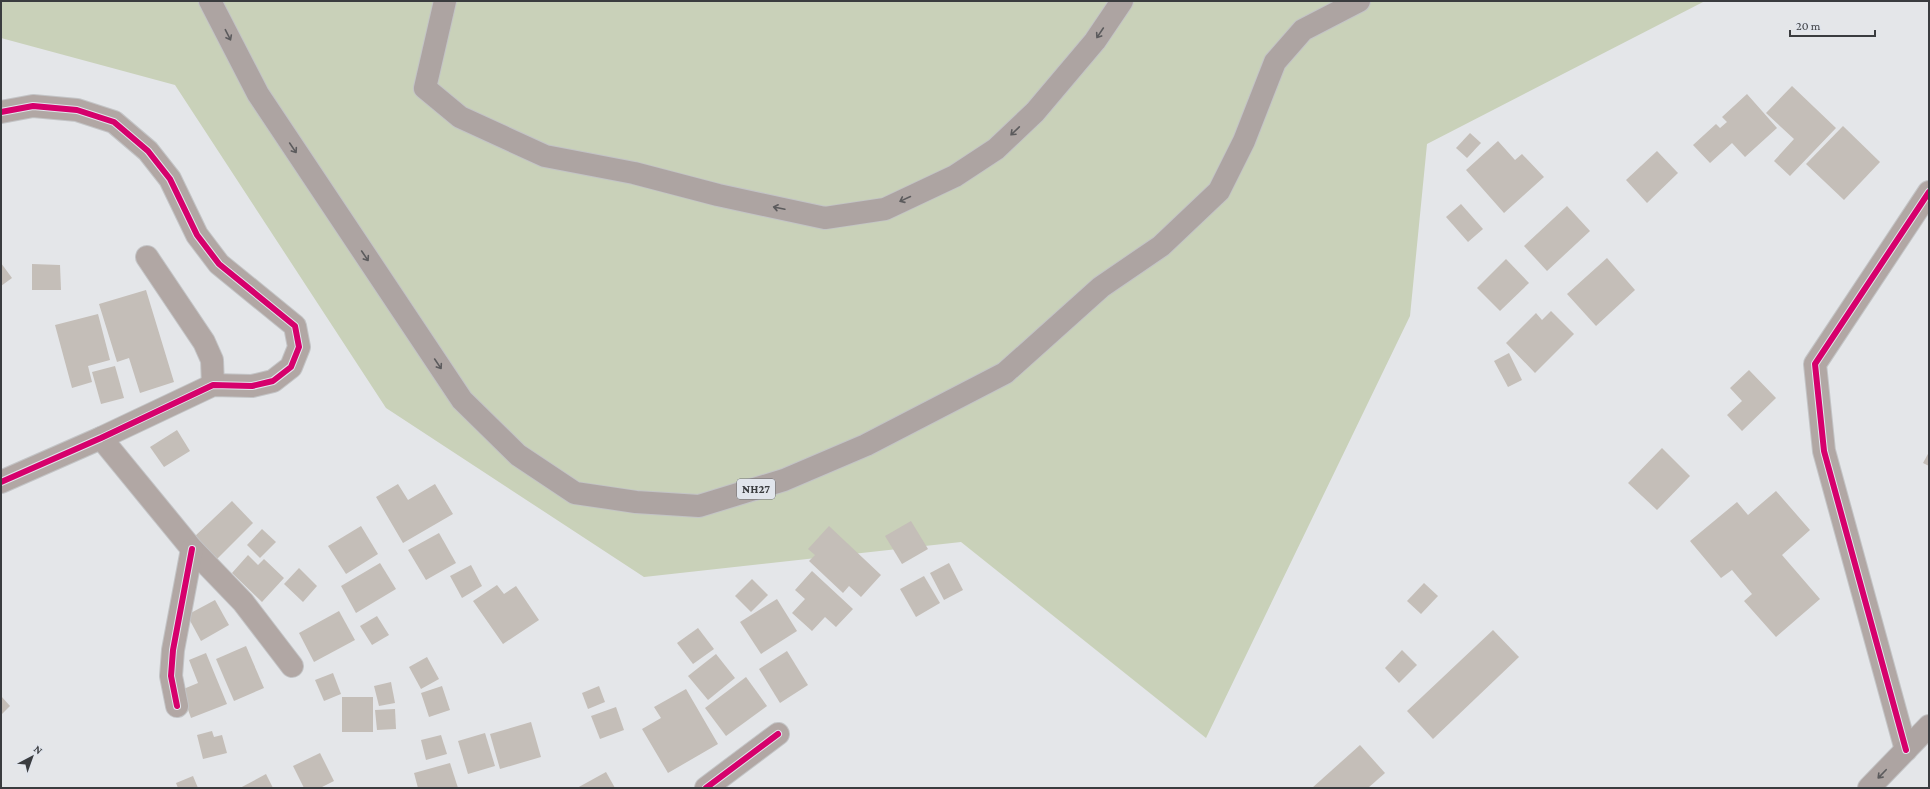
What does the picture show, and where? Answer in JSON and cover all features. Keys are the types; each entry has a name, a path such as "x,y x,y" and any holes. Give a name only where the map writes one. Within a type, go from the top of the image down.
{"highway":[{"name":"NH27","path":"210,1 258,94 462,400 518,455 575,493 636,502 700,506 791,478 866,445 1005,374 1101,287 1161,246 1219,191 1244,142 1275,62 1303,30 1359,1"},
{"path":"445,1 425,88 460,118 545,156 634,173 718,195 824,218 885,209 955,176 996,149 1034,112 1095,41 1122,1"},
{"path":"1869,788 1929,726"}],"street":[{"path":"1,112 33,106 77,110 114,122 148,151 170,179 197,235 220,264 295,326 299,347 291,367 273,381 252,386 213,385 101,438 1,482"},
{"path":"1906,750 1824,451 1815,364 1929,192"},
{"path":"146,257 204,342 212,360 213,385"},
{"path":"101,438 192,549 243,602 292,666"},
{"path":"177,706 171,676 173,656 192,549"},
{"path":"706,788 778,734"}],"green space":[{"path":"1,1 1705,1 1427,144 1410,316 1206,738 961,542 644,577 386,408 175,85 1,38"}],"building":[{"path":"1792,86 1836,128 1790,176 1774,161 1794,139 1766,113"},
{"path":"1747,94 1777,128 1745,157 1732,143 1710,163 1693,145 1716,124 1720,128 1727,122 1722,117"},
{"path":"1843,126 1880,162 1844,200 1806,164"},
{"path":"1470,133 1481,143 1467,158 1456,148"},
{"path":"1498,141 1515,160 1522,154 1544,177 1504,213 1466,170"},
{"path":"1657,151 1678,173 1647,203 1626,180"},
{"path":"1461,204 1483,229 1468,242 1446,217"},
{"path":"1567,206 1590,231 1547,271 1524,246"},
{"path":"1607,258 1635,290 1596,326 1567,294"},
{"path":"1506,259 1529,283 1500,311 1477,288"},
{"path":"1,263 12,278 1,286"},
{"path":"32,264 60,265 61,290 32,290"},
{"path":"146,290 174,382 140,393 129,358 117,362 99,304"},
{"path":"1551,311 1574,334 1535,373 1506,343 1536,313 1542,320"},
{"path":"98,314 110,360 88,366 92,382 72,388 55,325"},
{"path":"1509,353 1522,380 1508,387 1494,361"},
{"path":"115,366 124,398 101,404 92,372"},
{"path":"1749,370 1776,398 1742,431 1727,415 1742,401 1730,388"},
{"path":"177,430 190,451 164,467 150,447"},
{"path":"1662,448 1690,476 1657,510 1628,483"},
{"path":"1929,452 1929,466 1923,463"},
{"path":"398,484 408,500 435,484 453,514 403,543 376,497"},
{"path":"1776,491 1810,530 1782,555 1820,599 1776,637 1744,601 1752,594 1732,570 1721,578 1690,541 1737,502 1748,515"},
{"path":"232,501 253,523 215,561 193,538"},
{"path":"911,521 928,549 902,564 885,536"},
{"path":"361,526 378,554 346,574 328,546"},
{"path":"829,526 881,575 861,597 849,586 843,593 809,561 815,555 808,549"},
{"path":"262,529 276,542 260,558 247,545"},
{"path":"439,533 456,563 426,580 408,550"},
{"path":"248,555 258,565 264,559 284,578 262,602 232,573"},
{"path":"380,563 396,589 356,613 341,586"},
{"path":"949,563 963,590 944,600 930,573"},
{"path":"471,565 482,586 462,598 450,576"},
{"path":"299,568 317,586 303,602 284,584"},
{"path":"812,571 853,609 836,627 825,617 812,631 792,613 805,599 795,590"},
{"path":"924,576 940,603 916,617 900,589"},
{"path":"752,579 768,595 751,612 735,596"},
{"path":"1424,583 1438,596 1421,614 1407,601"},
{"path":"497,585 504,594 516,586 539,620 503,644 473,601"},
{"path":"777,599 797,631 761,654 740,622"},
{"path":"215,600 229,625 201,641 187,615"},
{"path":"339,611 355,640 314,662 299,633"},
{"path":"377,616 389,635 372,645 360,626"},
{"path":"698,628 714,649 693,664 677,643"},
{"path":"1493,630 1519,657 1433,739 1407,711"},
{"path":"246,646 264,688 234,701 216,659"},
{"path":"1402,650 1417,665 1399,683 1385,668"},
{"path":"787,651 808,685 780,703 759,669"},
{"path":"206,653 227,704 191,718 181,690 198,683 189,660"},
{"path":"716,654 735,678 708,700 688,676"},
{"path":"427,657 439,679 421,689 409,667"},
{"path":"333,673 341,694 324,701 315,680"},
{"path":"746,677 767,706 726,736 705,708"},
{"path":"391,682 395,703 379,706 374,686"},
{"path":"442,686 450,710 429,717 421,693"},
{"path":"599,686 605,702 588,709 582,693"},
{"path":"686,689 718,744 668,773 642,729 661,718 654,707"},
{"path":"1,696 10,706 1,715"},
{"path":"342,697 373,697 373,732 342,732"},
{"path":"616,707 624,730 600,739 591,716"},
{"path":"395,709 396,729 377,730 375,710"},
{"path":"531,722 541,757 500,769 490,734"},
{"path":"212,731 214,737 222,735 227,753 203,759 197,735"},
{"path":"485,733 495,766 468,774 458,741"},
{"path":"441,735 447,754 426,760 421,740"},
{"path":"1360,745 1385,773 1368,788 1312,788"},
{"path":"320,753 334,781 320,788 304,788 293,766"},
{"path":"450,763 458,788 418,788 414,773"},
{"path":"606,772 615,788 577,788"},
{"path":"266,774 273,788 240,788"},
{"path":"193,776 198,788 178,788 176,783"}],"cycle path":[{"path":"1,112 33,106 77,110 114,122 148,151 170,179 197,235 219,264 295,326 299,347 291,367 273,381 252,386 213,385 101,438 1,482"},
{"path":"1906,750 1824,451 1815,364 1929,192"},
{"path":"177,706 171,676 173,650 192,549"},
{"path":"706,788 778,734"}]}
